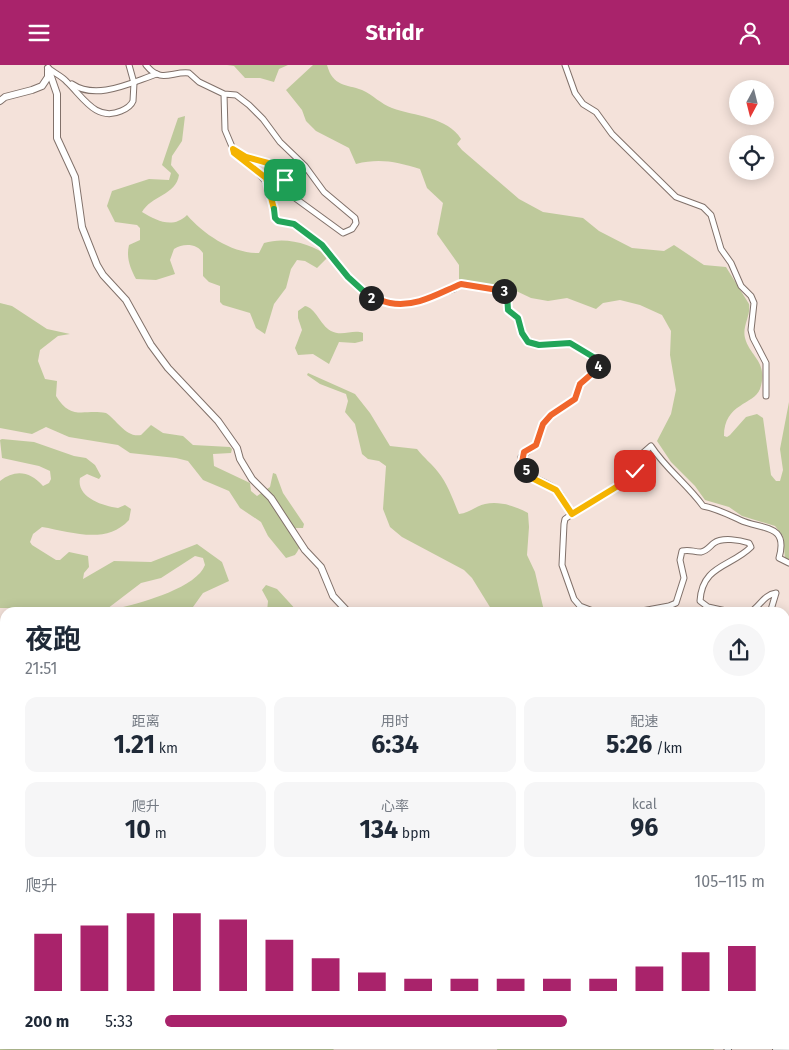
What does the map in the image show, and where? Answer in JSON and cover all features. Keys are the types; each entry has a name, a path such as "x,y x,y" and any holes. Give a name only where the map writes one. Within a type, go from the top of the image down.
{"street":[{"path":"65,80 85,102 98,112 116,113 131,105 135,95 129,65"},
{"path":"146,65 150,71 157,74 172,76 189,73 199,82 224,94 236,95 263,119 280,142 305,167 318,186 355,218 356,223 352,229 343,233 331,226 294,199 285,180 268,163 246,157 233,149"},
{"path":"564,65 575,93 583,104 596,112 612,134 676,197 703,207 711,215 721,249 731,263 741,286 751,296 754,303 751,330 766,363 766,396"},
{"path":"47,66 77,87 102,91 157,74"},
{"path":"0,101 5,97 42,86 48,77 47,66"},
{"path":"47,66 57,94 58,138 75,177 82,227 97,265 103,275 126,300 151,345 168,368 218,421 237,448 240,459 252,479 271,498 305,550 321,567 333,596 343,607"},
{"path":"224,94 225,130 234,153 256,168 267,181 275,218 278,221 294,224 322,245 348,277 371,298 389,303 414,303 454,289 461,284 505,291 507,294 508,310 518,318 522,333 528,342 539,345 570,343 595,358 597,367 580,384 575,399 551,415 543,424 536,445 521,457 529,475 556,490 572,514"},
{"path":"583,607 574,599 562,565 564,524 566,519 632,477 635,471 635,460 650,446 666,467 690,488 703,506 723,511 739,520 770,527 779,535 782,547 779,559 789,563"},
{"path":"663,607 676,603 684,577 680,560 682,551 688,549 706,551 716,541 722,540 749,543 751,547 714,571 704,583 700,601 708,607"},
{"path":"757,607 762,600 776,593 772,607"}],"green space":[{"path":"227,65 288,65 279,69 274,82 260,78 245,78 234,66"},
{"path":"313,65 327,65 336,81 362,90 388,106 430,118 448,126 461,139 457,144 462,150 519,199 543,212 583,218 599,231 632,248 664,251 674,245 704,265 726,267 749,304 744,334 747,345 761,366 762,380 757,394 740,406 729,417 725,425 724,436 730,435 746,417 757,414 763,418 771,475 776,481 780,481 783,470 780,449 789,402 789,561 785,559 783,536 775,526 742,516 729,507 705,500 695,486 671,462 657,441 671,414 676,390 670,355 671,331 662,315 640,305 620,300 603,303 596,309 567,298 548,301 531,298 512,289 459,282 459,265 437,234 443,203 427,188 420,169 388,162 373,161 356,164 349,148 316,131 306,121 302,110 286,90"},
{"path":"185,116 182,141 172,156 171,165 179,175 177,182 168,191 151,202 142,212 159,221 171,223 187,215 210,236 239,250 259,253 264,243 281,240 298,242 329,256 317,268 305,261 297,260 291,269 286,288 274,304 265,334 256,328 250,313 223,305 220,302 220,286 209,282 203,276 203,253 197,247 186,245 174,249 170,260 175,274 156,280 136,279 129,262 128,249 129,245 140,240 140,228 137,225 115,222 107,206 112,191 149,179 169,180 171,173 162,165 178,118"},
{"path":"0,303 12,306 47,329 70,334 58,336 40,350 38,361 45,379 57,381 56,396 67,409 78,412 106,413 131,434 141,435 151,425 163,433 183,436 193,445 230,447 232,449 231,453 213,454 214,466 250,483 251,491 257,496 270,487 273,473 276,474 283,493 304,524 303,528 295,528 300,541 295,555 286,558 268,536 261,522 240,508 229,491 203,480 188,461 130,453 118,445 69,437 46,427 32,434 0,428"},
{"path":"305,306 309,307 331,331 335,333 363,333 363,341 355,343 339,342 329,364 313,354 298,355 295,348 302,330 298,311"},
{"path":"308,373 355,394 370,413 390,446 417,449 442,477 459,514 485,504 496,503 513,506 528,513 527,555 535,572 543,607 490,607 472,578 464,570 402,537 390,527 383,509 386,466 379,461 368,459 362,454 355,424 345,412 348,401 346,394 320,384 307,375"},
{"path":"0,440 34,442 74,456 86,458 95,465 101,476 99,479 87,474 80,478 80,485 86,495 98,503 118,508 125,505 131,509 129,520 120,528 99,535 77,534 42,527 33,534 30,542 32,545 56,560 60,560 69,552 88,556 89,567 84,573 83,579 114,561 151,562 197,544 222,562 229,581 203,593 193,607 123,607 169,592 192,580 205,565 203,558 195,556 161,578 141,583 110,607 0,607 0,481 17,473 33,477 43,486 49,483 51,479 50,471 39,466 2,458"},
{"path":"266,585 277,589 293,607 267,607 268,601 262,590"},
{"path":"0,1049 334,1049 333,1050"},
{"path":"714,1049 714,1050 497,1050"}],"route":[{"path":"285,180 268,163 246,157 233,149 234,153 256,168 266,178 275,218 278,221 300,227 322,245 348,277 371,298 389,303 414,303 454,289 461,284 505,291 507,294 508,310 518,318 522,333 528,342 534,345 570,343 595,358 598,363 597,367 580,384 575,399 551,415 543,424 536,445 524,452 521,457 524,468 529,475 556,490 572,514 632,477 635,471"}]}
